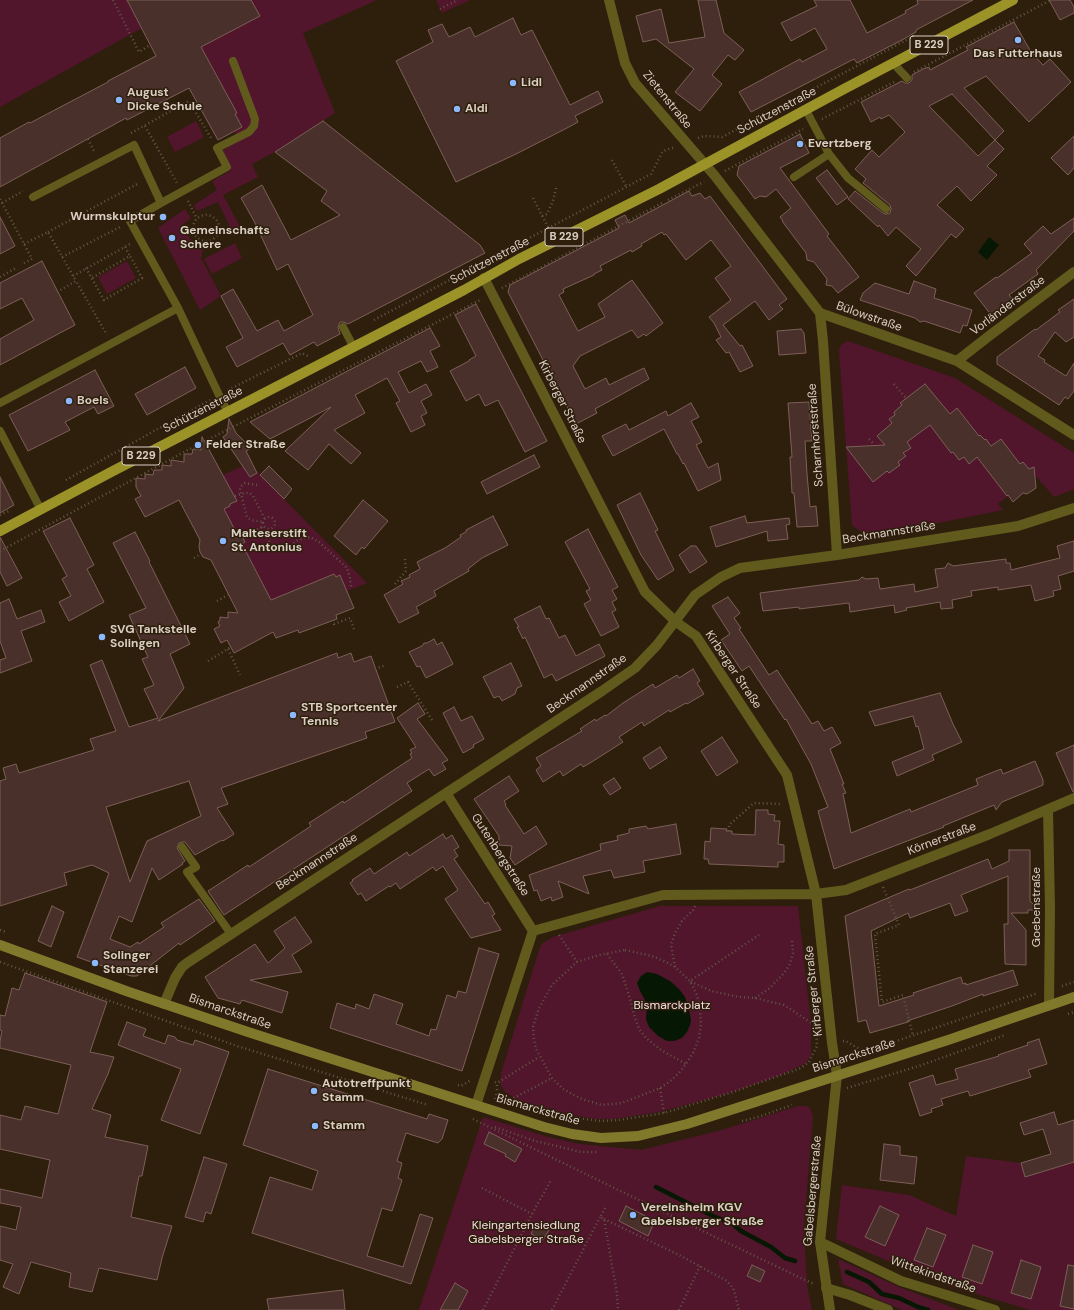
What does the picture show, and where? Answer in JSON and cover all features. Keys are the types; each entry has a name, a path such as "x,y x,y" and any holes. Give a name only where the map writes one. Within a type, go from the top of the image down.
{"main road":[{"name":"Schützenstraße","path":"0,531 353,346 464,290 519,259 659,189 1013,0"},
{"name":"Bismarckstraße","path":"0,945 164,1004 248,1032 544,1127 572,1134 601,1138 638,1136 687,1124 948,1040 1074,996"}],"street":[{"name":"Zietenstraße","path":"609,0 626,63 635,84 704,164"},
{"name":"Bülowstraße","path":"704,164 715,176 820,313 958,361 1074,435"},
{"name":"Vorländerstraße","path":"958,361 988,336 1074,272"},
{"name":"Kirberger Straße","path":"484,278 645,592 676,622 696,636 787,774 816,894 832,1043 837,1075"},
{"name":"Scharnhorststraße","path":"820,313 837,555"},
{"name":"Beckmannstraße","path":"164,1004 182,966 635,668 676,622 695,595 705,587 731,572 740,568 837,555 1018,526 1074,508"},
{"name":"Gutenbergstraße","path":"446,793 533,931"},
{"name":"Körnerstraße","path":"816,894 846,890 990,834 1074,798"},
{"name":"Goebenstraße","path":"1048,810 1050,908 1049,1005"},
{"path":"476,1105 533,931 662,895 816,894"},
{"name":"Gabelsbergerstraße","path":"830,1310 820,1242 837,1075"},
{"name":"Wittekindstraße","path":"820,1242 901,1281 995,1310"},
{"path":"826,1288 850,1295 888,1310"}],"lane":[{"path":"228,412 178,308 130,221 227,167 217,148 249,132 254,126 255,119 233,61"},
{"path":"893,63 906,77"},
{"path":"806,110 829,154 848,178 886,209"},
{"path":"34,197 134,144 162,203"},
{"path":"794,177 829,154"},
{"path":"0,403 178,308"},
{"path":"343,327 353,346"},
{"path":"0,431 41,510"},
{"path":"182,847 196,867 187,872 231,934"}],"path":[{"path":"113,0 138,52 150,45"},
{"path":"440,9 458,0"},
{"path":"666,201 1051,0"},
{"path":"722,137 890,49"},
{"path":"197,219 145,126 189,101 217,148"},
{"path":"88,139 99,163"},
{"path":"612,160 626,186"},
{"path":"368,324 548,227 651,174"},
{"path":"24,244 149,177"},
{"path":"542,216 547,214 553,201 556,188"},
{"path":"0,198 32,259 24,263"},
{"path":"533,198 548,227"},
{"path":"204,215 213,217 219,228 216,236 206,241 198,238 193,227 197,219 204,215"},
{"path":"62,257 130,221"},
{"path":"48,232 112,344"},
{"path":"73,276 140,239"},
{"path":"86,268 104,300 142,278 124,248"},
{"path":"92,278 130,256"},
{"path":"0,277 16,268"},
{"path":"57,292 76,282"},
{"path":"0,551 186,451 482,299"},
{"path":"60,484 239,384 302,353 308,356 312,354"},
{"path":"894,384 906,398"},
{"path":"869,439 873,443"},
{"path":"257,485 245,483 240,487 241,494 248,519 263,522"},
{"path":"235,496 247,493 253,496 265,519"},
{"path":"0,515 14,508"},
{"path":"243,537 262,527 268,529 272,528 274,525 272,518 269,517 265,519 262,527 272,546 277,551 286,549 298,540 310,537 319,542 347,568 351,589"},
{"path":"194,558 201,554"},
{"path":"395,584 406,571 405,559"},
{"path":"217,600 228,594"},
{"path":"333,620 334,624 350,618 354,630"},
{"path":"208,661 229,648 240,675"},
{"path":"376,669 386,665"},
{"path":"397,687 408,682 432,720"},
{"path":"729,831 729,825 754,803 794,804"},
{"path":"879,877 899,925 875,934 882,1002 903,995 913,1036"},
{"path":"675,967 671,945 675,933 682,921 693,910 701,894"},
{"path":"553,925 577,962"},
{"path":"690,981 759,935"},
{"path":"755,998 770,988 788,968 793,953 792,940"},
{"path":"531,1108 577,1118 601,1121 664,1113 733,1092 801,1068 814,1054 817,1046 816,1026 784,1005 755,998 739,997 712,991 690,981 675,967 652,956 625,950 606,953 577,962 552,985 536,1016 533,1027 534,1040 539,1056 552,1078 563,1089 572,1094 582,1099 602,1105 622,1103 660,1088 680,1073 693,1053 699,1038 701,1024 697,995 690,981"},
{"path":"606,953 622,974 639,1029 656,1047 686,1064"},
{"path":"0,962 236,1046 435,1107"},
{"path":"846,1041 864,1052 1074,982"},
{"path":"524,1106 497,1092 497,1083 539,1056"},
{"path":"510,1100 552,1078"},
{"path":"852,1087 871,1080"},
{"path":"660,1088 664,1113"},
{"path":"471,1118 796,1276 826,1288"},
{"path":"483,1310 551,1180"},
{"path":"482,1188 532,1214"},
{"path":"552,1310 604,1208"},
{"path":"600,1217 700,1266 727,1281 733,1288 739,1310"},
{"path":"604,1219 617,1294 618,1310"},
{"path":"679,1310 700,1266"}],"green space":[{"path":"0,0 127,0 142,28 0,107"},
{"path":"251,0 377,0 303,33 335,113 275,152 252,164 258,177 223,195 243,232 234,236 218,202 197,211 194,205 217,190 212,181 230,171 222,151 238,140 234,131 242,127 235,114 237,113 210,63 207,64 198,48 259,16"},
{"path":"436,0 470,0 442,13"},
{"path":"196,121 204,137 175,152 167,137"},
{"path":"185,209 191,218 182,225 194,245 203,249 201,258 221,296 200,310 158,228"},
{"path":"235,243 242,258 212,274 204,259"},
{"path":"127,261 136,278 107,294 98,277"},
{"path":"848,341 955,378 1074,453 1074,489 1054,497 1036,476 1032,479 1036,484 1036,488 1027,494 1023,493 1013,502 1008,496 998,504 1003,510 868,537 852,525 839,351 841,345"},
{"path":"251,462 260,475 367,583 347,591 340,575 336,577 334,574 326,577 328,580 313,586 312,583 304,586 305,589 293,594 291,591 284,594 285,598 272,603 242,544 245,542 243,537 240,532 237,534 224,509 237,501 223,475"},
{"name":"Bismarckplatz","path":"660,906 798,906 811,1024 811,1056 806,1063 781,1075 726,1094 659,1112 613,1119 596,1119 566,1114 531,1105 516,1099 505,1092 500,1084 501,1073 540,947 543,943 553,937"},
{"name":"Kleingartensiedlung Gabelsberger Straße","path":"798,1106 807,1106 810,1108 813,1116 804,1226 807,1286 812,1310 419,1310 483,1117 548,1137 580,1144 641,1150 722,1130"},
{"path":"966,1156 1021,1163 1026,1177 1074,1162 1074,1310 1030,1310 953,1287 836,1239 842,1185 909,1195 956,1216"},
{"path":"838,1259 899,1287 959,1310 902,1310 843,1284"}],"shaded area":[{"path":"989,237 999,245 987,260 978,252"},
{"path":"647,972 657,974 670,981 685,997 691,1020 687,1032 682,1038 674,1041 667,1041 658,1036 649,1027 646,1019 647,1004 637,983 641,976"}],"building":[{"name":"August Dicke Schule","path":"127,0 251,0 260,16 201,47 237,113 235,114 242,127 218,140 189,88 127,120 126,118 0,187 0,138 156,56"},
{"path":"698,0 716,0 724,33 744,50 735,60 728,55 712,75 722,84 700,111 675,92 694,69 656,39 643,42 636,16 661,9 669,43 705,37"},
{"path":"814,0 850,0 867,33 906,13 905,11 918,4 917,0 973,0 916,30 916,32 902,40 857,63 854,59 751,112 739,92 800,59 802,62 827,49 815,28 791,41 781,23 817,6"},
{"path":"1049,0 1070,0 1074,7 1074,13 1060,20"},
{"path":"513,18 521,35 532,30 570,105 598,91 603,102 575,116 578,122 567,128 456,182 396,61 433,42 428,30 442,24 449,37 470,27 475,37"},
{"path":"1014,22 1031,52 1043,65 1050,59 1071,82 1029,122 986,76 964,88 1004,131 995,140 1004,149 987,166 997,175 971,201 957,186 937,205 964,229 956,238 951,234 916,276 906,266 921,249 896,227 888,236 879,225 878,227 848,199 855,191 883,213 890,213 890,205 863,183 866,179 855,169 872,150 879,157 905,132 889,115 881,119 880,117 871,122 861,102 902,81 909,83 912,80 912,75 929,67 930,70 968,50 966,47","holes":["952,94 995,140 978,156 929,106"]},
{"path":"323,121 480,245 485,253 348,324 340,322 338,327 340,334 317,346 314,342 290,355 283,343 237,367 226,347 243,338 221,296 233,289 257,331 278,320 284,331 313,315 288,264 277,270 254,221 241,198 262,185 291,240 340,215 321,201 327,191 275,152"},
{"path":"800,134 809,153 780,168 829,234 827,236 859,277 838,293 832,286 826,285 827,279 814,262 807,260 806,253 782,221 780,217 791,208 776,189 766,197 760,196 755,199 737,175 739,166"},
{"path":"1074,136 1074,168 1068,175 1051,158"},
{"path":"827,170 848,197 837,205 816,178"},
{"path":"689,191 692,196 700,193 705,199 710,196 787,299 779,305 783,309 769,320 755,301 723,325 740,346 742,345 753,366 740,372 729,352 726,353 716,340 721,337 714,323 709,317 731,300 715,278 731,266 711,240 686,260 666,234 664,235 662,232 641,244 642,246 632,252 631,250 600,266 602,270 563,289 564,292 559,295 578,331 605,317 598,304 632,280 663,323 646,336 644,334 638,338 632,330 580,356 573,366 585,389 606,378 609,385 644,368 649,379 595,409 597,413 576,424 508,292 510,285 619,228 615,220 625,215 629,223"},
{"path":"0,217 15,246 0,254"},
{"path":"1074,218 1074,231 1036,270 1038,274 1009,295 1013,300 992,316 974,293 1032,253 1024,244 1043,226 1051,234"},
{"path":"42,261 75,325 0,365 0,339 34,320 22,298 0,309 0,283"},
{"path":"914,281 936,289 934,298 972,310 967,326 963,325 960,333 924,321 920,322 915,318 860,300 863,293 875,283 909,294"},
{"path":"1074,299 1074,337 1066,342 1055,332 1038,356 1045,360 1044,362 1066,376 1074,363 1074,391 1068,399 1065,397 1059,405 997,364 997,357 1060,312 1058,310"},
{"path":"476,304 547,441 525,452 498,400 485,406 479,394 466,401 450,371 476,356 455,315"},
{"path":"430,328 440,346 430,351 438,367 427,372 421,361 398,372 409,393 426,384 432,395 421,401 427,413 421,416 425,425 411,432 396,403 400,401 387,378 355,395 365,413 334,430 361,453 351,464 329,444 308,470 285,451 331,407 270,439 250,422"},
{"path":"801,329 804,333 806,353 779,355 777,331"},
{"path":"185,367 196,388 147,415 135,394"},
{"path":"95,370 114,406 98,414 94,407 65,422 70,430 28,451 9,415"},
{"path":"925,384 950,414 957,408 979,436 980,435 985,440 986,439 991,446 1001,439 1020,464 1023,462 1029,469 1034,467 1036,488 1027,494 1023,493 1013,502 977,457 969,464 964,457 959,460 953,452 951,453 930,425 907,442 911,448 903,453 906,456 898,462 900,465 889,473 887,471 873,482 846,447 885,445 877,436 892,423 889,419 895,415 894,412 902,405 900,403"},
{"path":"809,402 812,441 805,441 807,474 810,507 816,506 818,526 797,527 794,493 792,493 790,457 792,457 788,403"},
{"path":"691,403 699,417 691,421 702,442 696,445 708,468 718,463 721,480 698,491 664,429 613,456 602,436 626,424 629,430 666,411 668,416"},
{"path":"229,419 236,433 251,448 246,451 257,473 250,477 223,437 227,434"},
{"name":"Malteserstift St. Antonius","path":"202,437 237,501 224,509 237,534 240,532 245,542 242,544 271,600 334,574 336,577 340,575 354,608 336,615 337,619 299,633 298,630 276,638 273,632 234,653 227,640 221,643 214,629 220,626 218,622 220,617 228,618 228,612 238,613 211,560 203,557 200,552 200,540 179,500 145,517 135,499 141,496 136,487 136,478 145,479 145,474 153,475 154,470 162,470 162,465 171,466 171,460 184,462 184,454 192,454 193,449 201,450"},
{"path":"534,455 540,467 487,494 481,482"},
{"path":"269,466 292,489 284,499 260,475"},
{"path":"0,477 14,505 0,513"},
{"path":"640,493 658,530 655,531 674,570 658,580 641,555 617,505"},
{"path":"363,500 388,521 364,549 362,547 356,555 334,536"},
{"path":"493,516 508,545 482,558 468,569 469,571 434,591 436,596 416,607 419,613 399,623 384,595 403,584 401,581 410,577 409,575 420,569 417,562 445,548 461,537 460,535 466,532 466,530"},
{"path":"745,516 747,523 789,518 790,524 786,525 788,539 768,541 767,531 716,547 710,527"},
{"path":"70,518 94,565 87,569 104,602 69,621 59,602 71,596 62,579 67,576 43,531"},
{"path":"588,529 618,587 612,590 617,599 612,602 616,610 612,612 619,627 601,636 584,604 591,600 586,591 590,589 565,542"},
{"path":"135,532 190,644 170,654 184,688 158,721 337,653 338,658 351,653 354,662 371,656 395,722 365,732 367,738 221,788 228,804 217,808 234,834 195,855 185,842 179,843 177,848 185,861 182,863 183,864 159,880 152,868 132,922 119,916 110,939 130,947 138,942 139,944 164,927 161,923 199,899 215,921 180,945 179,943 137,976 131,976 77,957 109,873 92,865 64,873 67,885 0,906 0,781 6,779 3,768 16,764 19,773 94,750 90,739 116,731 90,665 102,660 129,727 158,718 144,689 154,685 142,659 148,657 129,615 146,608 113,543","holes":["189,781 201,816 147,841 130,882 106,807"]},
{"path":"0,537 22,578 7,586 0,572"},
{"path":"1074,541 1074,571 1058,576 1061,589 1053,591 1054,596 1035,601 1031,585 998,590 998,587 971,591 972,596 952,600 953,608 941,609 940,602 906,608 907,610 895,613 894,605 850,612 849,603 799,609 799,607 763,611 760,593 859,580 862,577 866,579 878,578 880,589 914,584 915,592 938,587 935,569 945,568 948,563 953,566 1006,559 1006,563 1010,563 1011,570 1060,558 1057,546"},
{"path":"691,546 696,546 707,562 690,573 679,555"},
{"path":"728,597 740,613 734,618 741,628 739,629 769,675 777,670 812,724 818,721 824,731 832,727 841,743 830,749 844,784 842,784 846,793 843,794 851,833 910,809 911,812 978,785 976,779 1001,769 1003,774 1035,761 1043,780 1043,785 1002,802 996,810 994,805 943,826 944,827 834,869 818,811 828,807 811,764 786,719 785,720 749,666 742,671 721,640 730,634 712,606"},
{"path":"9,599 17,619 41,610 45,622 21,631 32,661 0,673 0,660 6,658 0,641 0,603"},
{"path":"540,606 546,619 549,618 559,638 565,635 576,656 599,644 605,656 556,681 552,674 544,678 525,637 523,639 517,627 519,627 514,619"},
{"path":"434,639 437,645 442,642 453,664 426,678 420,666 417,667 409,652"},
{"path":"511,663 522,686 517,688 515,694 502,701 499,696 494,698 483,677"},
{"path":"693,669 700,681 697,683 704,694 670,712 669,710 644,726 642,722 619,737 623,742 583,767 581,764 563,776 560,771 543,782 536,770 541,766 536,758 582,731 580,729 595,719 596,721 605,715 606,716 653,684 655,688 677,675 679,678"},
{"path":"940,693 962,742 932,755 934,760 897,776 892,762 924,749 918,726 916,727 913,716 875,726 869,712"},
{"path":"418,703 425,714 417,719 448,760 442,763 446,769 434,776 429,769 407,783 412,791 224,915 208,891 248,865 249,867 311,826 309,823 343,801 344,803 412,758 410,754 412,753 410,750 416,747 397,718"},
{"path":"454,707 461,721 472,716 484,739 463,753 443,713"},
{"path":"722,737 738,762 717,776 701,751"},
{"path":"1074,745 1074,792 1073,792 1056,753"},
{"path":"660,747 667,758 650,769 643,758"},
{"path":"509,776 519,791 504,801 506,804 505,805 524,834 536,826 547,844 515,865 510,858 512,846 499,845 499,836 474,799"},
{"path":"614,778 621,788 610,795 603,785"},
{"path":"756,810 768,810 768,814 775,815 774,821 780,821 778,844 784,845 784,862 778,862 778,867 709,864 708,859 704,859 705,841 710,842 711,828 727,829 726,831 732,831 732,834 755,835"},
{"path":"676,824 681,854 643,861 645,872 614,878 611,870 583,876 589,894 558,881 563,897 552,901 551,897 541,901 537,890 534,891 529,875 601,850 600,844 618,840 617,836 629,833 629,829 646,826 648,829"},
{"path":"443,834 446,839 452,835 459,847 454,850 458,856 454,859 485,904 488,902 495,914 492,916 501,930 471,938 445,899 458,890 443,866 436,871 433,867 400,889 396,883 390,887 389,886 366,901 361,893 358,895 350,883 370,868 374,874 407,852 409,856"},
{"path":"1009,850 1030,850 1030,901 1039,910 1028,910 1028,913 1011,913 1026,930 1026,965 1005,964 1004,924 1008,924 1008,876 961,895 968,911 955,916 950,903 910,918 908,913 871,931 879,1006 914,995 913,993 961,977 963,984 966,983 966,985 1013,970 1018,985 983,996 983,994 907,1021 908,1022 870,1033 866,1020 858,1022 845,916 909,889 910,890 988,859 992,869 1009,861"},
{"path":"52,906 64,912 51,947 38,941"},
{"path":"295,917 312,942 292,955 302,972 250,980 288,992 282,1013 242,1000 240,1004 218,998 205,977 255,944 268,963 285,948 274,931"},
{"path":"479,948 499,954 462,1071 330,1028 337,1003 355,1009 356,1004 369,1009 374,994 403,1004 396,1024 429,1036 431,1029 436,1030 447,995 456,998 458,991 466,993"},
{"path":"25,973 107,1002 90,1052 114,1057 92,1109 111,1115 105,1137 148,1146 142,1176 139,1176 131,1217 172,1226 157,1280 99,1268 92,1292 69,1287 71,1273 31,1262 19,1294 3,1287 13,1264 0,1260 0,1226 16,1230 21,1207 0,1203 0,1189 42,1198 50,1160 0,1149 0,1115 21,1120 25,1106 58,1114 71,1065 0,1048 2,1031 0,1030 0,1015 5,1016 12,988 19,990"},
{"path":"127,1022 146,1029 143,1036 165,1044 168,1035 175,1037 177,1040 193,1045 195,1040 229,1052 200,1134 161,1120 181,1069 118,1045"},
{"path":"1039,1039 1047,1064 1028,1070 1031,1077 970,1096 968,1091 941,1099 943,1105 931,1109 932,1112 920,1116 909,1083 933,1075 936,1085 958,1079 955,1069 999,1056 998,1055 1028,1045 1027,1043"},
{"path":"268,1069 427,1119 429,1114 448,1120 442,1139 438,1143 406,1133 397,1161 402,1163 398,1178 402,1180 392,1211 382,1208 367,1256 403,1267 420,1214 433,1218 411,1284 252,1233 270,1177 312,1190 318,1171 243,1145"},
{"path":"1054,1112 1058,1125 1074,1120 1074,1162 1025,1177 1021,1163 1051,1154 1043,1129 1024,1135 1020,1123"},
{"path":"489,1132 522,1149 515,1162 505,1156 506,1154 484,1144"},
{"path":"884,1144 900,1146 900,1155 917,1157 914,1184 880,1180"},
{"path":"204,1157 227,1164 211,1214 206,1212 203,1222 185,1217"},
{"name":"Vereinsheim KGV Gabelsberger Straße","path":"626,1206 655,1221 648,1236 619,1221"},
{"path":"880,1206 899,1215 885,1246 865,1237"},
{"path":"536,1223 549,1230 543,1240 531,1234"},
{"path":"927,1228 946,1235 933,1267 914,1260"},
{"path":"973,1245 993,1252 982,1284 962,1277"},
{"path":"1021,1260 1041,1267 1031,1299 1011,1293"},
{"path":"752,1265 765,1271 760,1282 747,1276"},
{"path":"1068,1265 1074,1266 1074,1309 1060,1306"},
{"path":"455,1283 468,1291 458,1310 440,1310"},
{"path":"343,1290 345,1310 269,1310 267,1299"}],"waterway":[{"path":"656,1187 713,1216 733,1224 741,1231 771,1247 785,1258 795,1261"},
{"path":"847,1272 869,1282 882,1294 899,1298 928,1310"}],"place":[{"name":"Das Futterhaus","path":"1018,40"},
{"name":"Lidl","path":"513,83"},
{"name":"August Dicke Schule","path":"119,100"},
{"name":"Aldi","path":"457,109"},
{"name":"Evertzberg","path":"800,144"},
{"name":"Wurmskulptur","path":"163,217"},
{"name":"Gemeinschafts Schere","path":"172,238"},
{"name":"Boels","path":"69,401"},
{"name":"Felder Straße","path":"198,445"},
{"name":"Malteserstift St. Antonius","path":"223,541"},
{"name":"SVG Tankstelle Solingen","path":"102,637"},
{"name":"STB Sportcenter Tennis","path":"293,715"},
{"name":"Solinger Stanzerei","path":"95,963"},
{"name":"Autotreffpunkt Stamm","path":"314,1091"},
{"name":"Stamm","path":"315,1126"},
{"name":"Vereinsheim KGV Gabelsberger Straße","path":"633,1215"}]}
